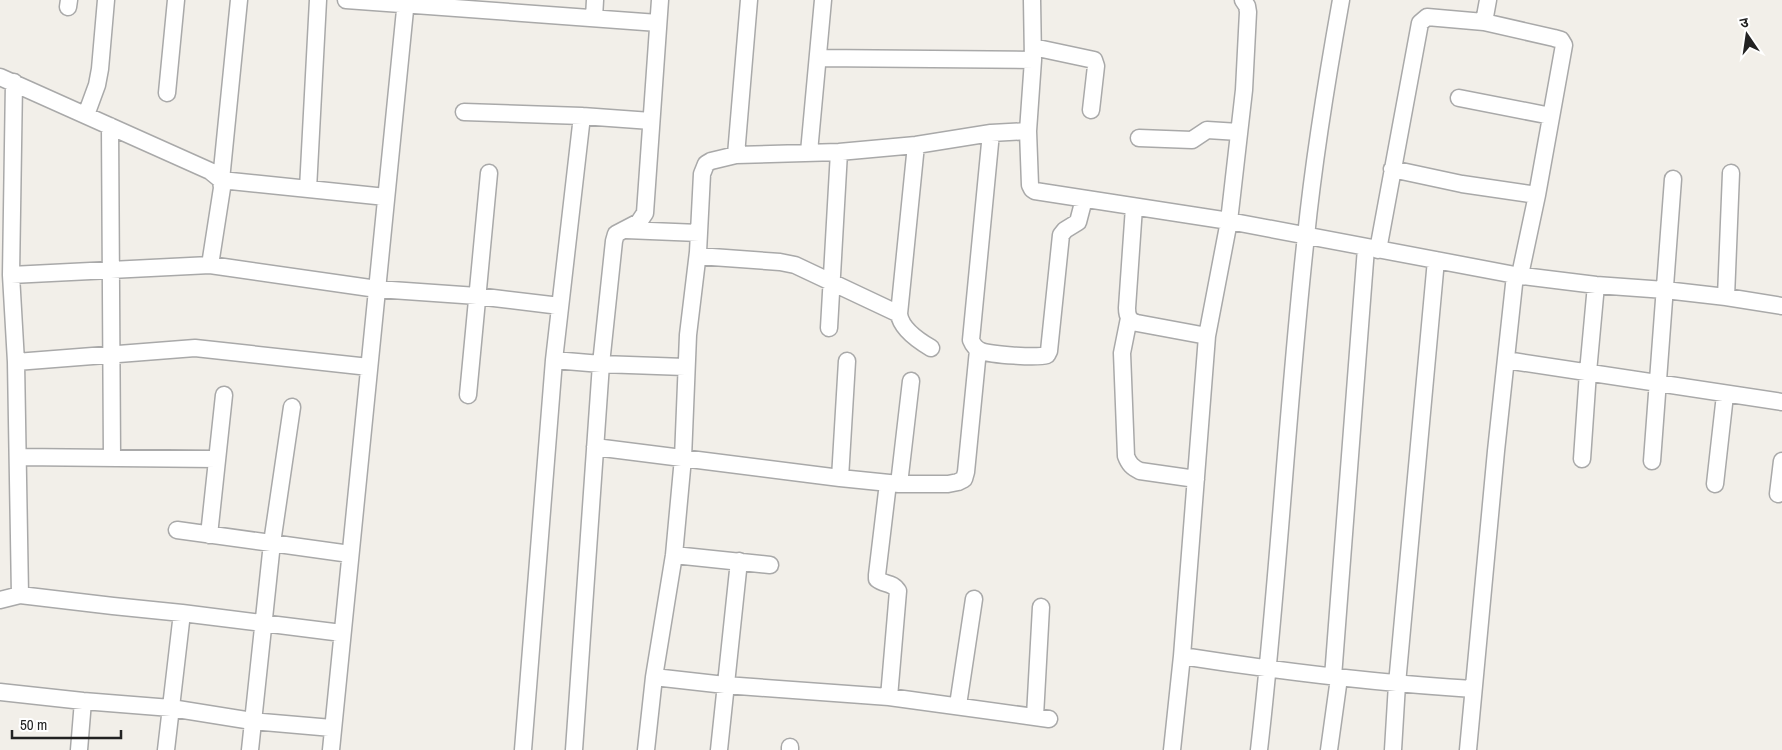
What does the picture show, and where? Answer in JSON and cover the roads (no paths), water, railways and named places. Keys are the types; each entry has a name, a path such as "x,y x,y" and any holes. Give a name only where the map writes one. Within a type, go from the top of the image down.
{"street":[{"path":"86,115 97,85 100,69 106,0"},
{"path":"167,94 176,0"},
{"path":"210,265 222,188 221,180 238,0"},
{"path":"308,189 318,0"},
{"path":"346,0 406,2 658,23"},
{"path":"594,18 595,0"},
{"path":"574,750 601,364 614,241 616,234 639,222 645,213 660,0"},
{"path":"736,155 749,0"},
{"path":"809,152 823,0"},
{"path":"1032,0 1033,54 1028,131 1030,185 1032,189 1084,199 1229,221 1518,275 1596,285 1665,290 1782,306"},
{"path":"1259,750 1268,670 1306,236 1328,74 1341,0"},
{"path":"1484,22 1488,0"},
{"path":"1172,750 1182,656 1208,336 1229,221 1244,90 1248,12 1245,1"},
{"path":"331,750 406,2"},
{"path":"1329,750 1372,249 1392,169 1420,23 1427,17 1484,22 1554,38 1563,42 1537,195 1518,275 1506,360 1468,750"},
{"path":"818,58 1033,54 1094,60 1096,66 1091,110"},
{"path":"20,595 16,362 11,275 7,79 210,171 221,180 386,197"},
{"path":"1459,98 1551,116"},
{"path":"464,112 582,116 651,121"},
{"path":"524,750 554,360 582,116"},
{"path":"110,126 112,457"},
{"path":"1139,138 1192,140 1207,130 1239,132"},
{"path":"646,750 654,677 674,554 683,458 685,367 698,256 704,169 706,164 736,155 839,152 916,145 990,133 1028,131"},
{"path":"595,447 894,483 948,484 964,479 978,350 971,340 990,133"},
{"path":"916,145 900,314 902,324 931,348"},
{"path":"829,328 839,152"},
{"path":"1392,169 1462,184 1537,195"},
{"path":"468,395 489,173"},
{"path":"1726,298 1731,173"},
{"path":"1652,461 1673,179"},
{"path":"978,350 1038,357 1046,355 1049,351 1061,235 1065,230 1078,222 1084,199"},
{"path":"1134,207 1129,318 1122,353 1126,456 1133,468 1196,479"},
{"path":"624,230 699,232"},
{"path":"698,256 780,262 795,265 900,314"},
{"path":"1393,750 1397,684 1436,260"},
{"path":"11,275 210,265 377,289 477,296 560,306"},
{"path":"1582,459 1596,285"},
{"path":"1129,318 1132,322 1208,336"},
{"path":"16,362 195,348 369,367"},
{"path":"554,360 685,367"},
{"path":"1506,360 1725,395 1782,402"},
{"path":"840,478 847,361"},
{"path":"889,697 898,591 893,585 877,579 877,575 911,381"},
{"path":"209,535 224,395"},
{"path":"1715,484 1725,395"},
{"path":"250,750 262,622 292,407"},
{"path":"18,457 217,459"},
{"path":"1778,494 1782,461"},
{"path":"177,530 350,554"},
{"path":"674,554 770,565"},
{"path":"719,750 738,562"},
{"path":"0,600 20,595 182,612 342,633"},
{"path":"958,705 974,599"},
{"path":"654,677 725,685 889,697 1042,717 1040,606"},
{"path":"166,750 182,612"},
{"path":"1182,656 1268,670 1397,684 1473,689"},
{"path":"0,692 171,708 252,721 332,728"},
{"path":"79,750 82,701"}]}
